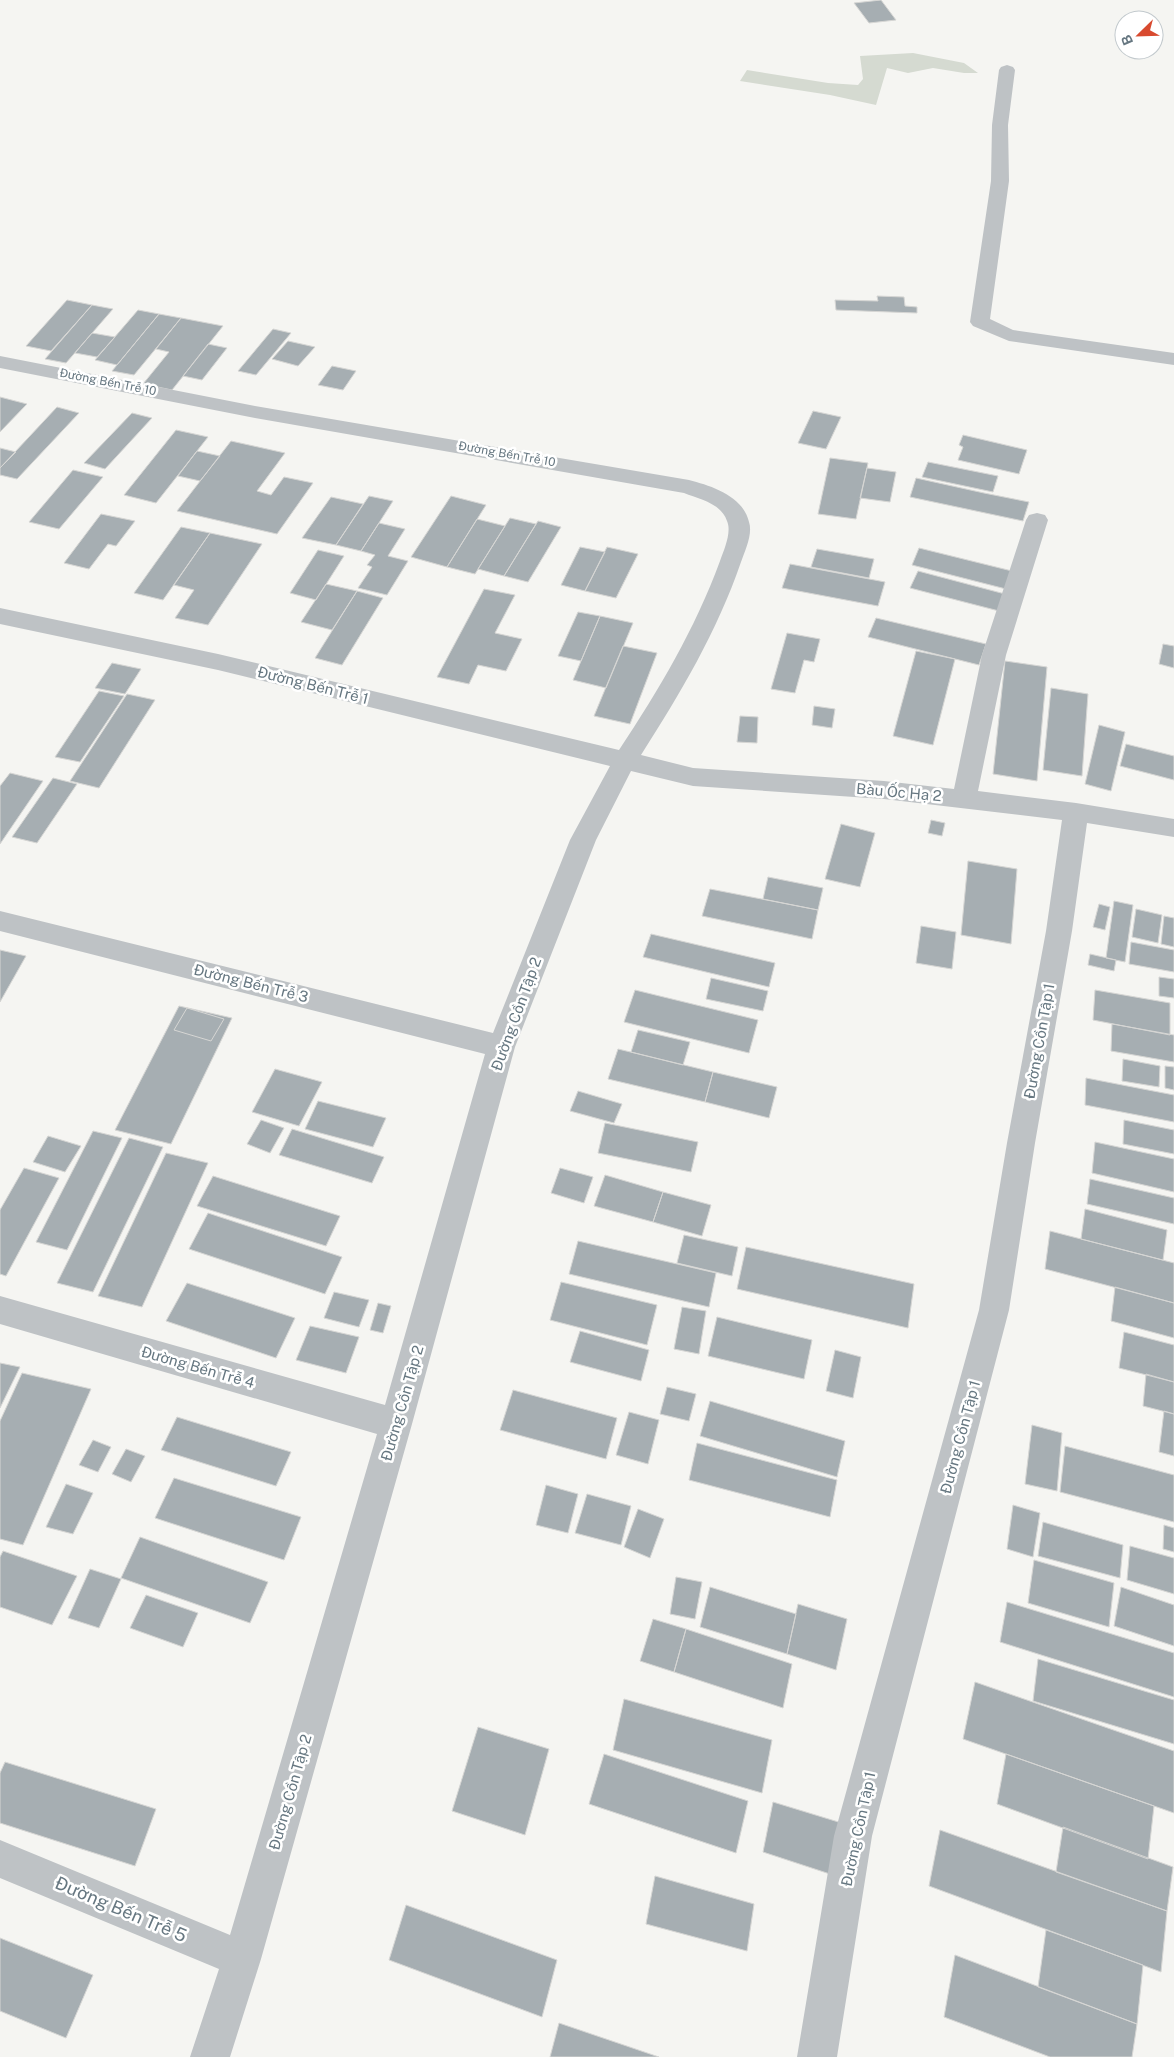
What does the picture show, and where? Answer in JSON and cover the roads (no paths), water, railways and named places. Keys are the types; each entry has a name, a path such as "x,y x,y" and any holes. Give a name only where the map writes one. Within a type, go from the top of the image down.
{"street":[{"path":"1007,70 1000,125 1000,181 980,322 1009,335 1174,359"},
{"name":"Đường Bến Trễ 10","path":"0,362 255,412 616,473 689,487 721,500 729,506 738,522 737,543 718,597 693,648 665,698 625,760"},
{"path":"964,799 994,655 1037,520"},
{"name":"Đường Bến Trễ 1","path":"0,616 218,662 625,760"},
{"name":"Bàu Ốc Hạ 2","path":"625,760 694,777 884,790 1076,812 1174,828"},
{"name":"Đường Cồn Tập 2","path":"210,2057 242,1959 396,1424 501,1047 583,840 625,760"},
{"name":"Đường Cồn Tập 1","path":"817,2057 853,1836 994,1310 1021,1143 1059,931 1076,812"},
{"name":"Đường Bến Trễ 3","path":"0,921 501,1047"},
{"name":"Đường Bến Trễ 4","path":"0,1310 396,1424"},
{"name":"Đường Bến Trễ 5","path":"0,1859 242,1959"}]}
